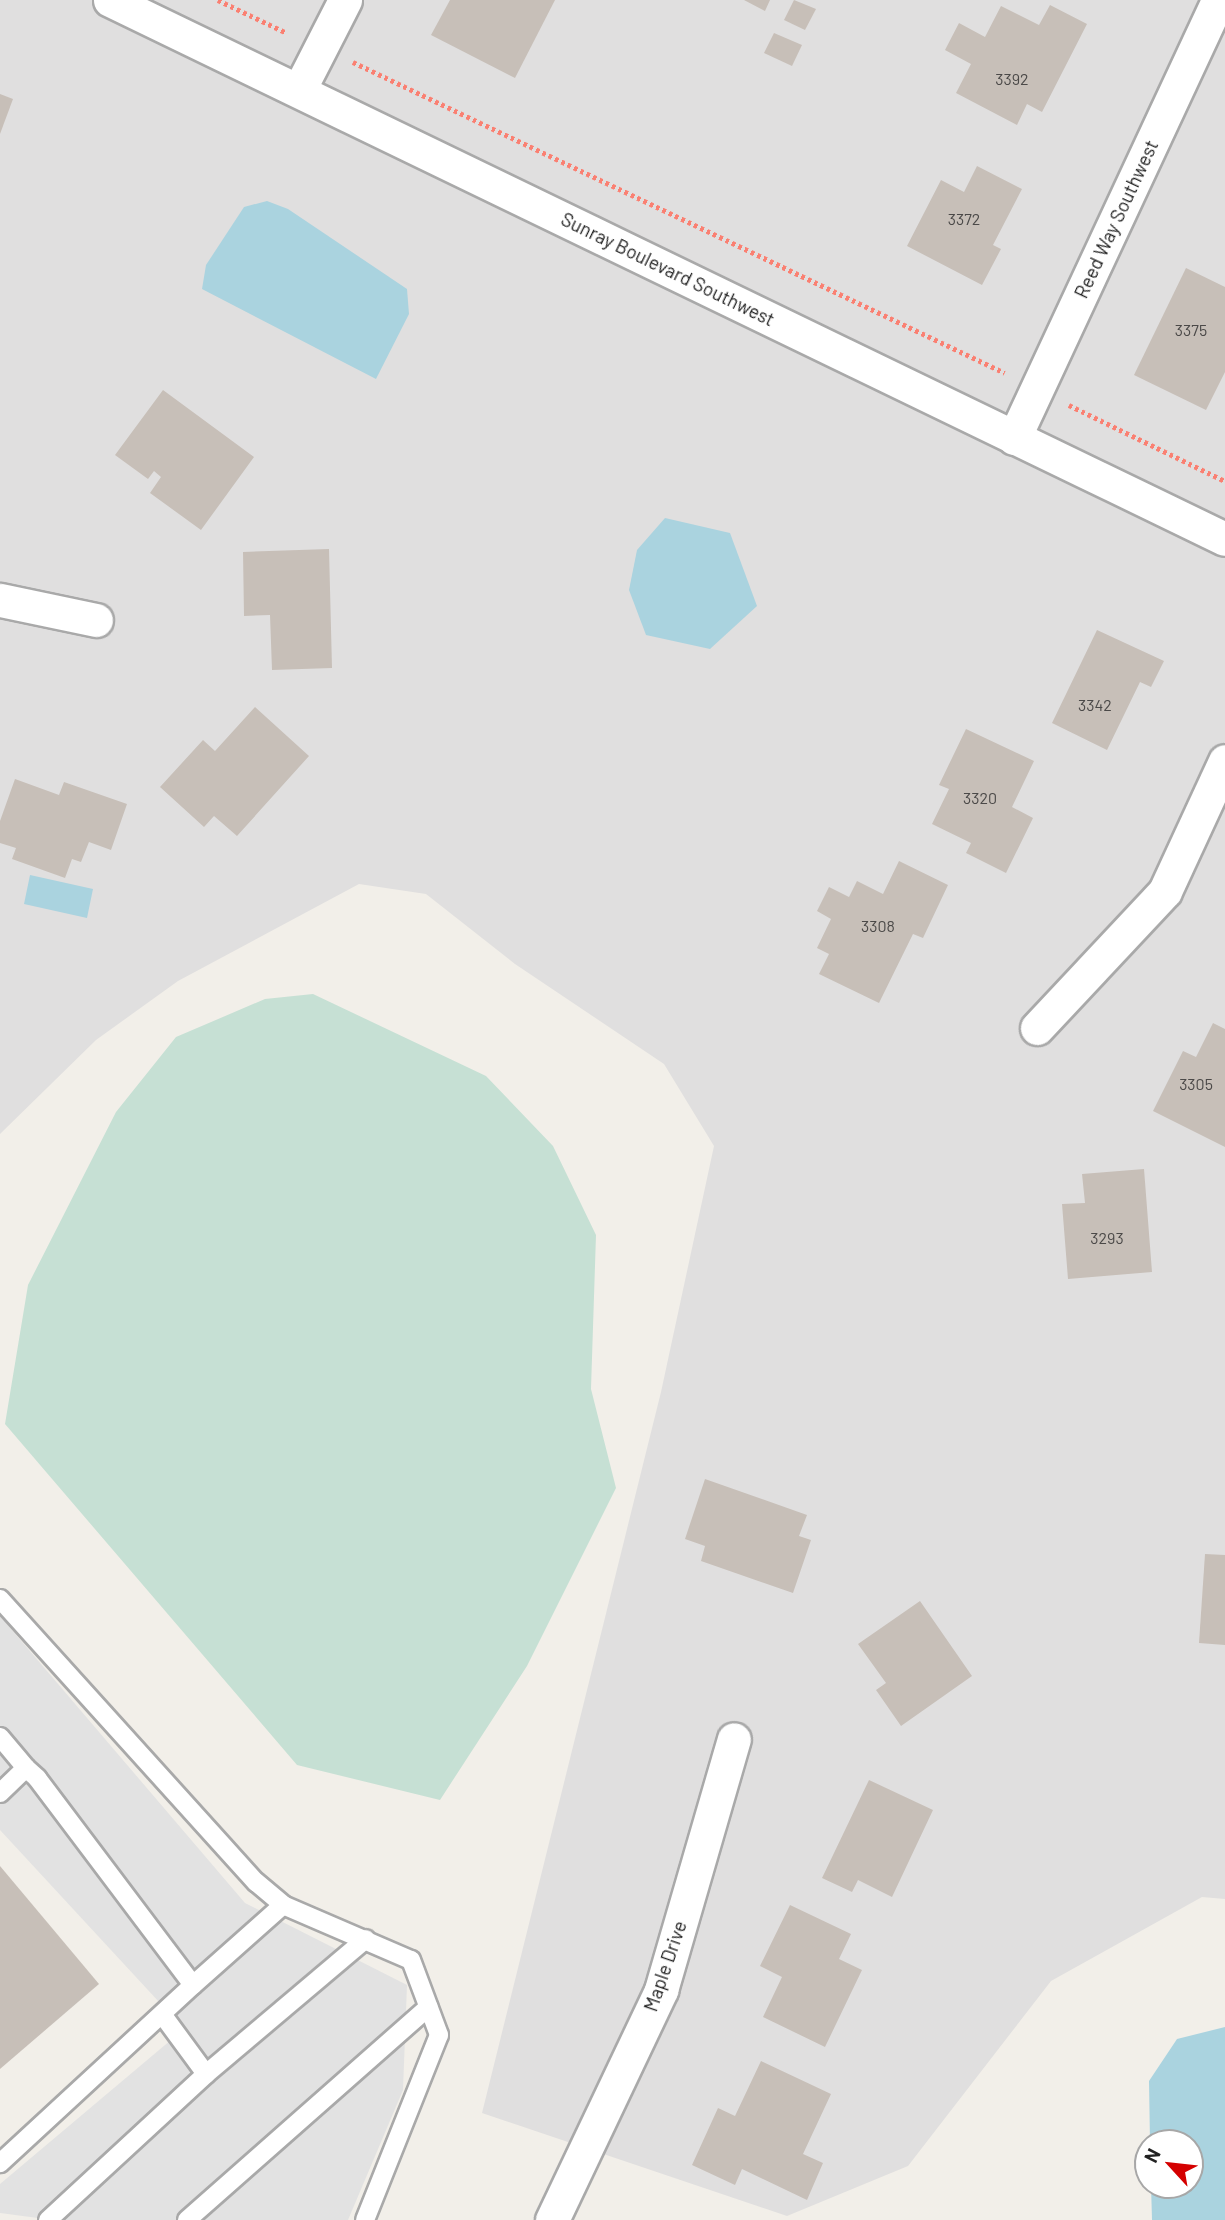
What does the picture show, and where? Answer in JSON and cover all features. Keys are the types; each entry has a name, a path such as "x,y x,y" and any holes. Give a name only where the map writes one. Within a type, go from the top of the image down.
{"street":[{"name":"Sunray Boulevard Southwest","path":"110,0 1225,539"},
{"path":"299,90 345,0"},
{"name":"Reed Way Southwest","path":"1014,438 1217,0"},
{"path":"0,600 96,620"},
{"path":"1037,1028 1165,891 1225,761"},
{"name":"Maple Drive","path":"552,2220 661,1990 734,1739"}],"lane":[{"path":"0,1599 256,1882 283,1905 411,1960 439,2035 365,2220"},
{"path":"0,1737 193,1985"},
{"path":"0,1793 26,1768"},
{"path":"0,2163 283,1905"},
{"path":"48,2220 206,2074 366,1939"},
{"path":"187,2220 429,2007"},
{"path":"162,2014 206,2074"}],"path":[{"path":"218,0 321,46 1225,481"}],"shaded area":[{"path":"0,0 1225,0 1225,1899 1202,1897 1051,1981 908,2166 787,2216 482,2113 661,1392 714,1146 664,1064 515,964 426,894 359,884 178,981 96,1040 0,1134"},
{"path":"0,1616 245,1903 407,1985 403,2090 348,2220 53,2220 0,2213 0,2184 184,2029 0,1830"}],"green space":[{"path":"313,994 486,1076 553,1146 596,1235 591,1389 616,1488 527,1666 440,1800 297,1765 5,1424 28,1285 116,1112 176,1037 265,999"}],"water":[{"path":"267,201 288,209 407,289 409,314 376,379 202,289 206,265 244,207"},
{"path":"665,518 730,533 757,606 710,649 646,635 629,590 637,550"},
{"path":"30,875 93,889 87,918 24,904"},
{"path":"1225,2027 1225,2220 1152,2220 1151,2199 1204,2199 1204,2129 1150,2129 1149,2081 1177,2039"}],"building":[{"path":"450,0 555,0 515,78 431,35"},
{"path":"744,0 770,0 765,11"},
{"path":"794,0 816,9 805,30 784,20"},
{"path":"1050,5 1087,24 1042,112 1027,104 1017,125 956,93 971,64 945,50 959,23 985,37 1001,6 1039,25"},
{"path":"774,33 802,45 792,66 764,53"},
{"path":"0,94 13,99 0,134"},
{"path":"977,166 1022,189 993,245 1001,249 982,285 907,246 941,180 964,192"},
{"path":"1186,268 1225,287 1225,372 1206,410 1134,375"},
{"path":"163,390 254,457 201,530 150,493 161,477 154,471 148,479 115,455"},
{"path":"329,549 332,668 272,670 270,615 244,616 243,552"},
{"path":"1097,630 1164,661 1151,687 1140,682 1107,750 1052,723"},
{"path":"255,707 309,756 237,836 214,816 204,827 160,787 203,740 215,751"},
{"path":"966,729 1034,761 1012,807 1033,818 1006,873 966,853 971,843 932,824 949,789 939,785"},
{"path":"15,779 59,795 64,782 127,804 111,850 89,842 81,862 72,859 65,878 12,859 16,848 0,843 0,821"},
{"path":"899,861 948,885 923,938 913,934 879,1003 819,974 829,954 817,948 831,919 817,911 829,887 849,897 857,881 883,894"},
{"path":"1213,1023 1225,1029 1225,1147 1153,1111 1183,1051 1196,1057"},
{"path":"1144,1169 1152,1272 1068,1279 1062,1204 1085,1203 1082,1174"},
{"path":"705,1479 807,1515 799,1536 811,1540 793,1593 701,1561 705,1546 685,1539"},
{"path":"1205,1554 1225,1555 1225,1645 1199,1643"},
{"path":"920,1601 972,1676 901,1726 876,1690 886,1683 858,1644"},
{"path":"869,1780 933,1810 892,1897 858,1880 852,1892 822,1878"},
{"path":"0,1866 99,1984 0,2069"},
{"path":"790,1905 851,1934 839,1959 862,1970 825,2047 763,2017 782,1977 760,1966"},
{"path":"761,2061 831,2094 803,2154 823,2163 807,2200 742,2169 735,2185 692,2165 718,2108 735,2116"}]}
